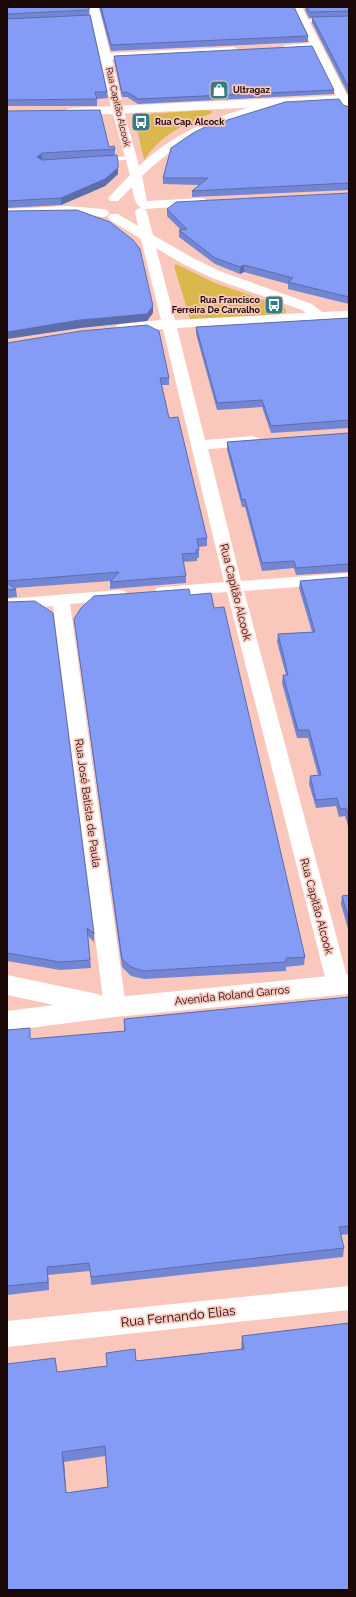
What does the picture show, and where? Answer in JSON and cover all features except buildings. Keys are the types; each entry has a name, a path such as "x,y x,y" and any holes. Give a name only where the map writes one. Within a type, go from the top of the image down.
{"street":[{"path":"93,13 106,7"},
{"path":"63,112 118,111 277,103 347,103 305,21 300,8"},
{"name":"Rua Capitão Alcook","path":"93,13 106,56 118,111 136,176"},
{"path":"278,48 318,46"},
{"path":"106,56 247,49"},
{"path":"107,211 114,198 136,176 170,146 183,137 216,122 277,103"},
{"path":"136,176 148,238"},
{"path":"114,198 128,198 142,206 215,202"},
{"path":"7,213 68,210 107,211 129,216 142,206"},
{"path":"107,211 148,238 188,261 217,274 307,307 320,316"},
{"name":"Rua Capitão Alcook","path":"148,238 168,324 200,445 234,586 343,984"},
{"path":"109,330 168,324 349,315"},
{"path":"200,445 270,440"},
{"path":"7,604 349,578"},
{"name":"Rua José Batista de Paula","path":"61,600 115,1007"},
{"name":"Avenida Roland Garros","path":"7,1021 115,1007 343,984"},
{"name":"Avenida Roland Garros","path":"7,985 115,1007"},
{"name":"Rua Fernando Elias","path":"7,1334 349,1298"}],"lane":[{"path":"305,21 349,19"},
{"path":"98,160 130,158"}],"shaded area":[{"path":"206,110 212,111 212,113 183,126 166,136 151,150 144,160 135,119 139,116 148,114"},
{"path":"176,264 215,283 284,307 286,310 285,313 279,315 190,319 174,266"}],"place":[{"name":"Ultragaz","path":"219,90"},
{"name":"Rua Cap. Alcock","path":"141,122"},
{"name":"Rua Francisco Ferreira De Carvalho","path":"274,305"}]}
